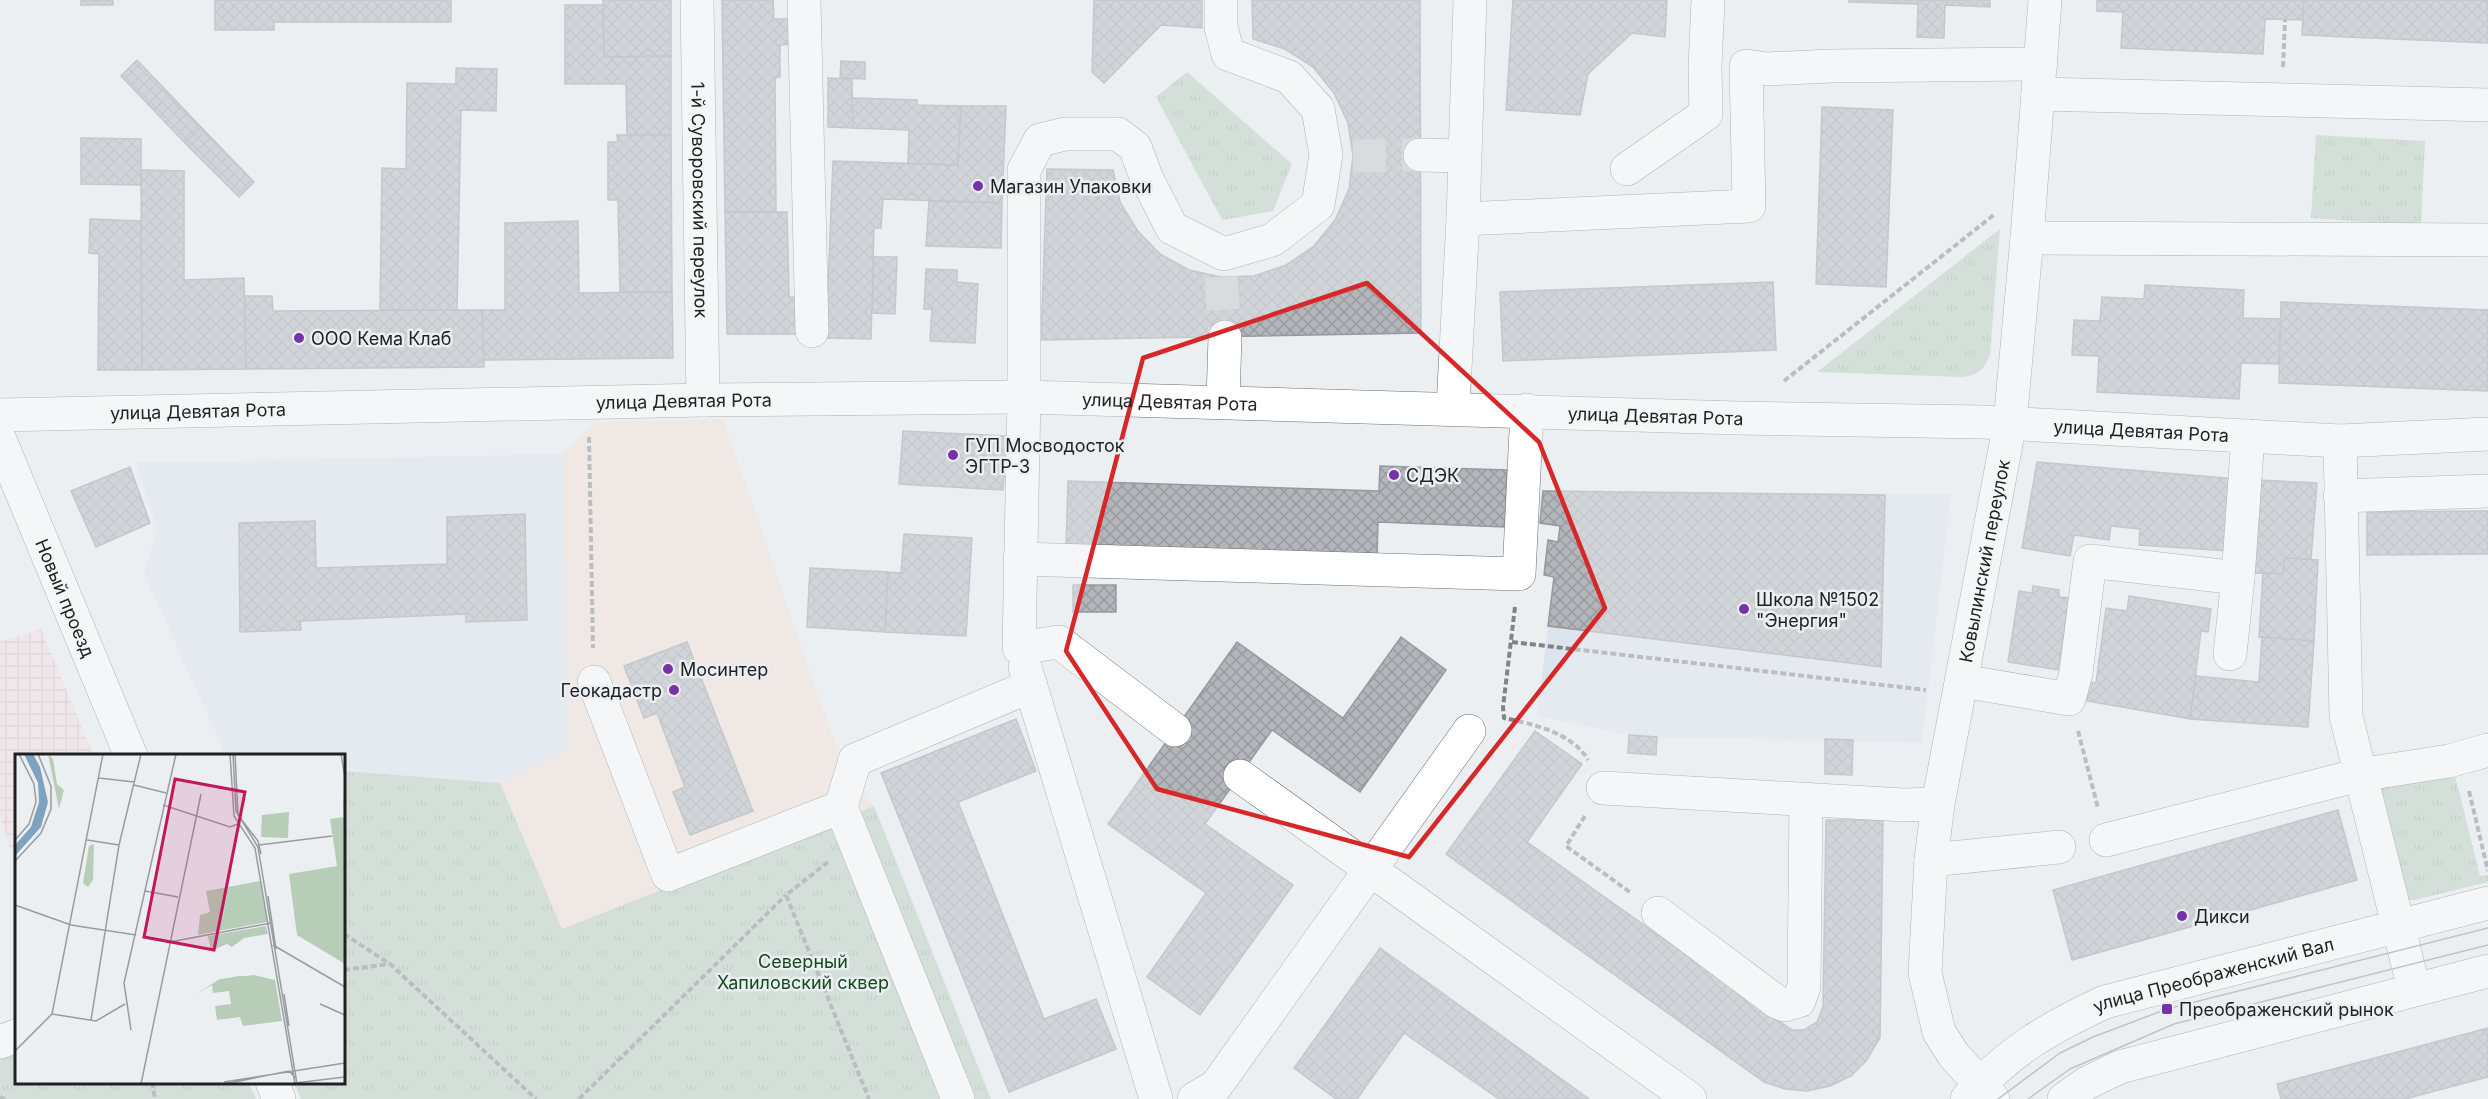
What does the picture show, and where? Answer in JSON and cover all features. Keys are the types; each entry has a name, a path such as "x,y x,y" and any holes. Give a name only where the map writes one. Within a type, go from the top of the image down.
{"street":[{"name":"1-й Суворовский переулок","path":"697,0 703,400"},
{"path":"804,0 812,331"},
{"path":"1156,1099 1019,648 1024,170 1040,140 1065,134 1118,134 1135,147 1147,179 1172,228 1223,266 1272,240 1318,205 1340,155 1318,109 1289,77 1228,54 1221,27 1221,0"},
{"path":"1453,408 1463,219 1463,156 1470,0"},
{"path":"1627,170 1706,114 1705,67 1708,0"},
{"name":"Ковылинский переулок","path":"1980,1094 1939,1032 1924,973 1931,860 1938,804 2010,423 2045,0"},
{"path":"1463,219 1749,206 1746,66 1767,69 1832,66 2039,79 2281,100 2488,105"},
{"path":"1420,154 1463,156"},
{"path":"2027,237 2488,240"},
{"path":"1223,401 1225,337"},
{"name":"улица Девятая Рота","path":"0,415 703,400 1023,397 2010,423 2340,441 2488,434"},
{"path":"1020,560 1519,574 1527,410"},
{"path":"2230,654 2248,436"},
{"name":"Новый проезд","path":"0,440 130,754"},
{"path":"2340,441 2346,716 2414,989"},
{"path":"2340,496 2488,491"},
{"path":"1962,681 2069,699 2076,673 2090,561 2238,578"},
{"path":"1019,648 1059,642 1175,730"},
{"path":"594,682 668,875 841,807"},
{"path":"958,1099 841,807 855,760 1031,686"},
{"path":"1215,1095 1469,731"},
{"path":"2106,840 2359,775 2474,754"},
{"path":"1240,776 1690,1099"},
{"path":"1603,788 1904,805 1938,804"},
{"path":"1658,913 1777,1002 1785,1005 1799,1002 1804,986 1806,799"},
{"path":"1931,860 2059,847"},
{"name":"улица Преображенский Вал","path":"1980,1094 2033,1038 2105,1002 2488,903"},
{"path":"2064,1099 2087,1083 2120,1067 2488,970"},
{"path":"0,1042 15,1036"},
{"path":"272,1084 279,1099"}],"path":[{"path":"2281,100 2285,20"},
{"path":"1784,381 1999,211"},
{"path":"589,433 594,682"},
{"path":"1519,574 1503,707 1504,718 1539,725"},
{"path":"1512,642 1928,690"},
{"path":"2069,699 2106,840"},
{"path":"2474,754 2488,872"},
{"path":"579,1099 786,895 855,841"},
{"path":"786,895 869,1099"},
{"path":"345,935 390,964 536,1099"},
{"path":"345,970 390,964"},
{"path":"152,1084 155,1099"},
{"path":"0,1097 5,1099"}],"highlighted area":[{"path":"1367,283 1539,442 1605,608 1409,857 1157,789 1066,651 1143,358"}],"shaded area":[{"path":"723,419 836,747 874,806 562,929 500,783 568,749 562,454 595,422"},
{"path":"562,454 568,749 500,783 345,771 345,754 226,754 144,573 157,529 136,463"},
{"name":"Школа №1502 \"Энергия\"","path":"1543,491 1951,494 1922,743 1657,737 1629,735 1537,716 1554,577 1544,575 1548,540 1558,541 1560,526 1540,523"},
{"path":"41,629 93,754 15,754 15,864 0,817 0,642"}],"green space":[{"path":"1187,72 1292,164 1273,211 1222,220 1156,97"},
{"path":"2316,135 2425,141 2421,226 2311,218"},
{"path":"2000,229 1990,354 1986,364 1980,370 1973,375 1963,377 1817,372"},
{"path":"2453,767 2480,876 2488,875 2488,882 2415,900 2406,900 2375,787"},
{"name":"Северный Хапиловский сквер","path":"345,771 500,783 562,929 874,806 991,1099 301,1099 294,1084 345,1084"},
{"path":"15,1046 15,1084 249,1084 256,1099 0,1099 0,1053"}],"building":[{"path":"81,0 113,0 113,5 81,5"},
{"path":"215,0 451,0 451,22 274,22 274,30 215,30"},
{"path":"603,0 671,0 671,56 604,57"},
{"path":"722,0 773,0 774,19 794,19 795,44 780,45 780,77 775,78 776,212 725,212"},
{"path":"1094,0 1202,0 1202,28 1161,25 1104,83 1092,72"},
{"path":"1252,0 1420,0 1421,333 1041,340 1047,169 1113,170 1120,202 1137,230 1160,254 1189,270 1221,277 1254,276 1286,265 1314,246 1335,220 1349,189 1353,156 1348,123 1334,93 1313,67 1285,49 1253,39"},
{"path":"1513,0 1667,0 1665,37 1632,33 1588,74 1580,115 1506,110"},
{"path":"1849,0 1990,0 1990,7 1945,5 1944,38 1917,37 1918,4 1849,2"},
{"path":"2097,0 2304,0 2303,20 2265,19 2263,54 2121,48 2123,12 2097,11"},
{"path":"2304,0 2488,0 2488,43 2302,35"},
{"path":"565,5 603,5 604,57 671,56 671,135 627,135 626,84 565,84"},
{"path":"137,60 201,127 185,143 121,76"},
{"path":"841,61 865,62 865,79 840,78"},
{"path":"456,68 497,69 496,111 461,110 457,311 380,310 382,168 406,169 407,83 456,84"},
{"path":"828,78 852,79 853,128 828,127"},
{"path":"852,98 917,100 917,105 961,106 958,165 908,164 909,130 853,128"},
{"path":"961,106 1006,106 1002,203 883,199 881,228 874,228 871,339 826,338 833,161 958,165"},
{"path":"1822,107 1893,110 1886,287 1816,284"},
{"path":"201,127 254,182 239,197 185,143"},
{"path":"617,135 671,135 672,292 620,292 618,200 608,200 608,142 618,142"},
{"path":"81,138 141,139 141,185 81,184"},
{"path":"141,170 184,171 184,280 244,278 246,369 142,370"},
{"path":"929,201 1002,203 1001,248 926,246"},
{"path":"725,212 787,212 789,297 804,297 804,334 727,334"},
{"path":"90,219 141,221 142,370 98,370 99,254 89,253"},
{"path":"578,221 579,293 672,292 673,358 483,360 482,310 505,310 505,223"},
{"path":"874,257 897,257 895,314 872,313"},
{"path":"926,269 957,270 957,282 978,284 975,343 930,341 932,309 924,309"},
{"path":"1773,282 1776,350 1503,361 1500,292"},
{"path":"2145,285 2244,290 2243,318 2281,319 2279,364 2241,363 2239,399 2097,392 2099,356 2072,355 2074,320 2100,321 2102,297 2144,299"},
{"path":"245,296 272,296 273,311 482,310 484,367 246,369"},
{"path":"2281,302 2488,310 2488,391 2279,383"},
{"path":"903,431 1007,436 1003,490 899,484"},
{"path":"2037,462 2236,479 2229,551 2139,545 2140,529 2111,526 2109,540 2074,535 2070,556 2022,548"},
{"path":"1380,466 1507,470 1505,527 1378,522 1377,557 1066,547 1068,481 1379,491"},
{"path":"130,467 150,523 96,547 71,491"},
{"path":"2258,480 2317,483 2311,559 2285,558 2283,574 2253,573"},
{"path":"1543,491 1885,495 1881,667 1548,626 1554,577 1544,575 1548,540 1558,542 1560,526 1540,523"},
{"path":"2488,511 2488,554 2367,555 2367,512"},
{"path":"525,514 527,620 466,622 466,614 300,621 301,630 240,632 239,523 315,521 316,568 447,564 447,517"},
{"path":"904,534 972,538 966,636 885,632 888,572 901,573"},
{"path":"2285,558 2318,560 2314,641 2259,637 2263,573 2283,574"},
{"path":"810,568 888,572 885,632 807,627"},
{"path":"1073,585 1116,585 1116,612 1073,612"},
{"path":"2033,586 2059,590 2059,597 2069,598 2058,670 2008,662 2019,591 2032,593"},
{"path":"2129,596 2211,609 2208,632 2201,631 2190,719 2087,701 2089,682 2096,683 2106,608 2127,611"},
{"path":"1401,637 1446,670 1360,792 1272,730 1205,824 1293,885 1200,1015 1147,977 1206,893 1108,824 1237,642 1343,718"},
{"path":"2262,637 2314,641 2308,727 2190,719 2196,676 2259,682"},
{"path":"687,642 753,811 690,835 673,792 685,787 657,713 644,718 624,666"},
{"path":"1016,719 1036,771 958,802 1044,1019 1096,999 1116,1049 1009,1092 881,773"},
{"path":"1535,731 1582,764 1527,842 1792,1030 1804,1030 1817,1022 1823,1007 1826,820 1883,820 1880,1038 1866,1061 1851,1076 1830,1086 1807,1091 1785,1089 1764,1082 1446,854"},
{"path":"1629,735 1657,737 1656,755 1628,753"},
{"path":"1825,739 1853,740 1852,775 1825,774"},
{"path":"2338,810 2357,880 2072,960 2053,890"},
{"path":"1380,948 1589,1099 1499,1099 1404,1033 1357,1099 1336,1099 1294,1068"},
{"path":"2488,1028 2488,1077 2405,1099 2281,1099 2277,1084"}],"tunnel":[{"path":"1353,156 1420,155"},
{"path":"1221,277 1225,337"}],"tram line":[{"path":"1998,1099 2060,1053 2093,1037 2167,1009 2488,928"},
{"path":"2028,1099 2070,1069 2174,1024 2488,945"}],"place":[{"name":"Магазин Упаковки","path":"978,186"},
{"name":"ООО Кема Клаб","path":"299,338"},
{"name":"ГУП Мосводосток ЭГТР-3","path":"953,455"},
{"name":"СДЭК","path":"1394,475"},
{"name":"Школа №1502 \"Энергия\"","path":"1744,609"},
{"name":"Мосинтер","path":"668,669"},
{"name":"Геокадастр","path":"674,690"},
{"name":"Дикси","path":"2182,916"},
{"name":"Преображенский рынок","path":"2167,1009"}]}
